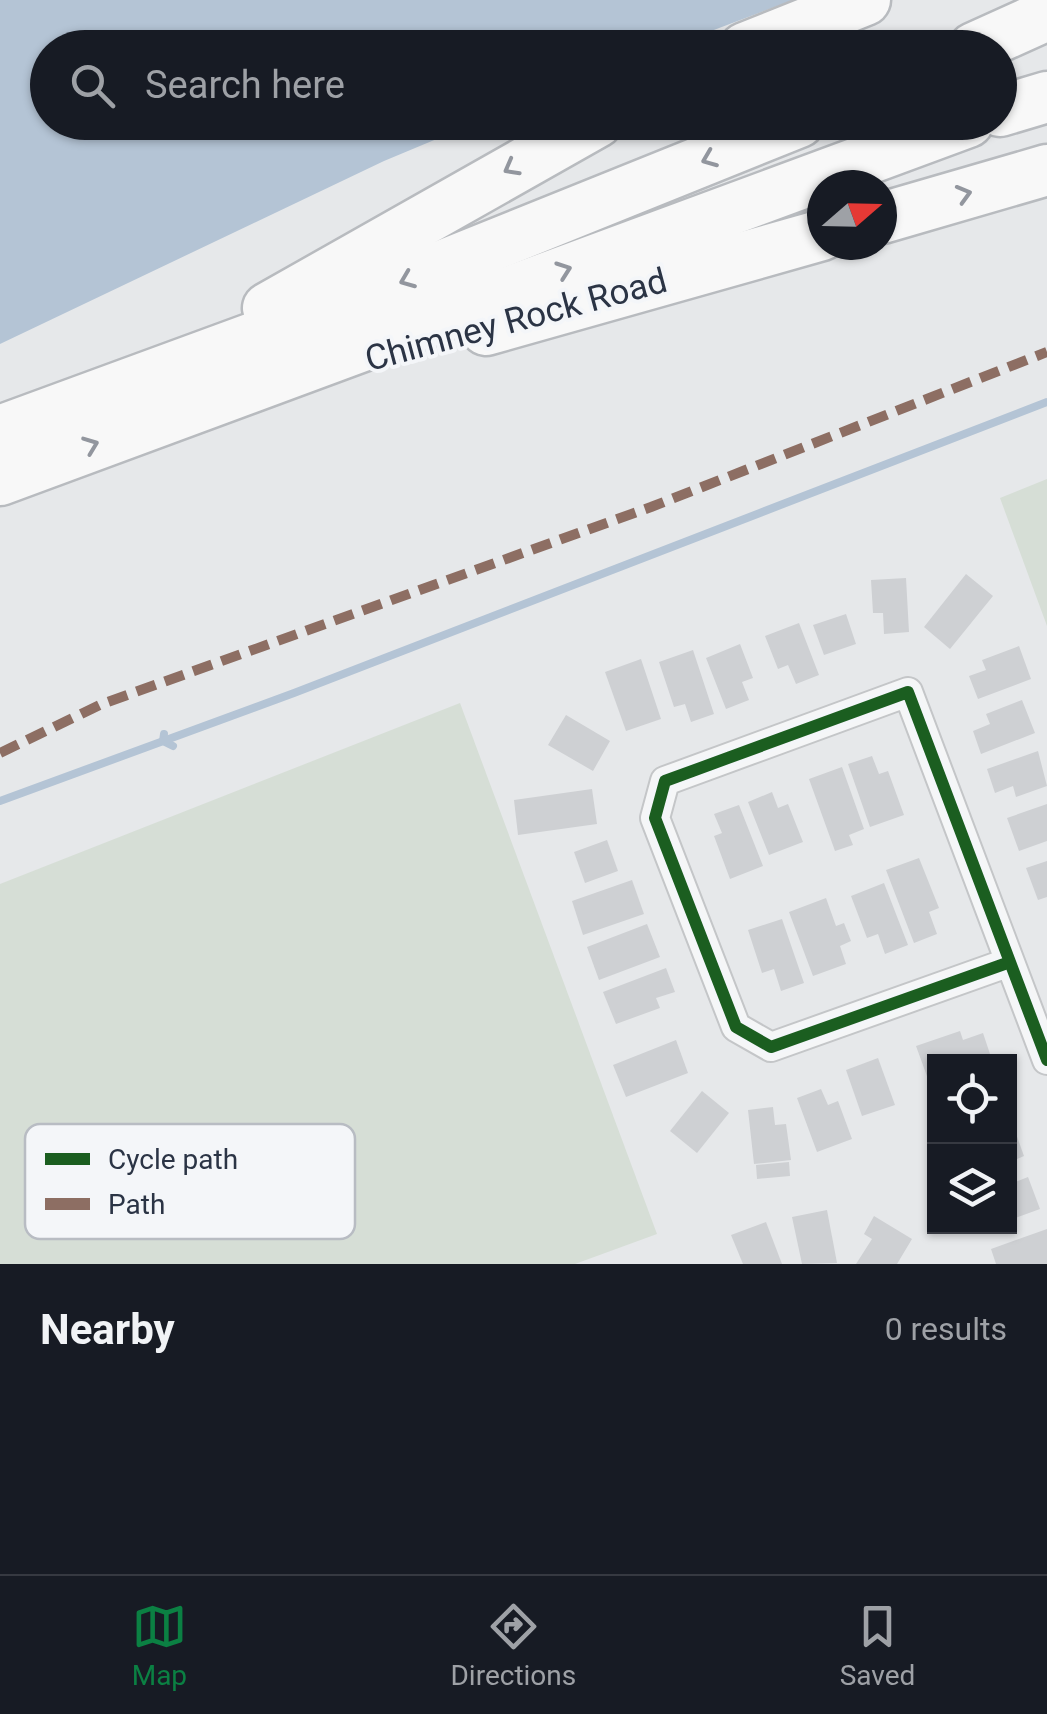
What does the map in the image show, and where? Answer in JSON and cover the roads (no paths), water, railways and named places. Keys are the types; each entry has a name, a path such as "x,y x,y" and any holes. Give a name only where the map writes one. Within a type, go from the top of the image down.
{"highway":[{"path":"790,30 865,0"},
{"path":"1014,30 1047,15"},
{"path":"1017,107 1047,97"},
{"path":"156,372 565,140"},
{"path":"0,431 362,298 754,140"},
{"path":"0,480 919,140"},
{"path":"897,214 1047,170"},
{"name":"Chimney Rock Road","path":"209,400 598,300 807,239"}],"street":[{"path":"1010,962 772,1047 736,1027 655,818 664,781 908,692 1010,962 1047,1060"}],"water":[{"path":"0,0 793,0 714,30 30,30 30,140 434,140 0,344"}],"waterway":[{"path":"0,801 294,693 1047,402"},
{"path":"164,734 163,741 173,746"}]}
